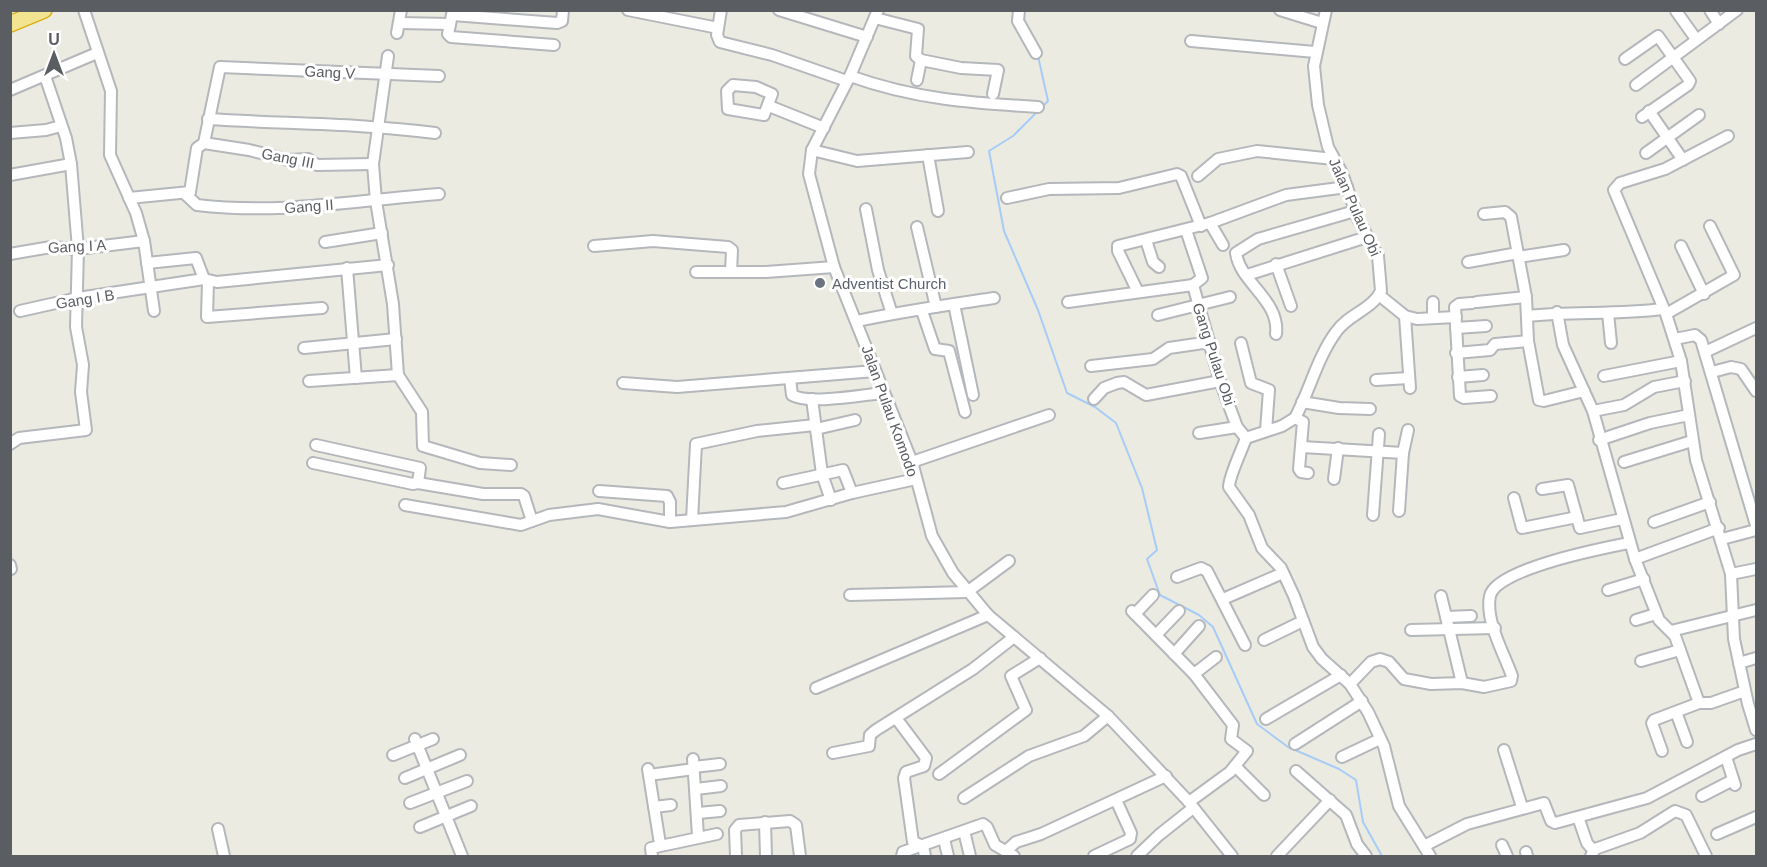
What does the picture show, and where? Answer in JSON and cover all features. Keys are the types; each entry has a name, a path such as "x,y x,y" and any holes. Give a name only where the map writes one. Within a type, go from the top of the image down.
{"highway":[{"path":"10,24 44,10"}],"street":[{"path":"84,10 111,91 110,155 129,198 144,241 154,311"},
{"path":"401,10 398,28 452,17 557,23 562,21 563,10"},
{"path":"628,10 718,28"},
{"path":"721,10 718,28 720,42 887,89 930,98 1038,107"},
{"path":"778,10 867,37"},
{"path":"1018,10 1018,21 1036,53"},
{"path":"1280,10 1322,23"},
{"name":"Jalan Pulau Obi","path":"1326,10 1315,52 1318,105 1328,147 1379,260 1379,295"},
{"path":"1676,10 1696,39"},
{"path":"1710,10 1719,24"},
{"path":"1636,85 1737,10"},
{"path":"877,14 918,29 916,56 921,60 962,68 998,70 993,94"},
{"name":"Jalan Pulau Komodo","path":"877,14 849,78 812,150 809,161 810,181 834,267 912,462 932,536 945,561 988,615 1108,716 1166,776 1232,856"},
{"path":"452,17 448,34 451,38 554,45"},
{"path":"1625,59 1657,36 1689,80 1689,84 1646,114 1668,138 1683,160"},
{"path":"1191,41 1315,52"},
{"path":"10,90 97,53"},
{"path":"388,56 373,164 376,201 388,265 398,375 422,412 423,446 480,463 511,465"},
{"path":"917,80 921,60"},
{"name":"Gang V","path":"207,118 220,67 439,76"},
{"path":"10,444 19,438 86,430 81,392 83,365 76,327 78,249 71,164 45,76"},
{"path":"769,106 824,128"},
{"path":"1646,153 1699,115"},
{"path":"129,198 184,193 192,189 197,148 204,143 207,118 285,125 334,123 435,133"},
{"path":"10,133 46,130 61,126"},
{"path":"1728,136 1660,171 1620,183 1614,190 1675,339 1681,361 1692,441 1721,533 1731,574 1734,639 1745,692 1752,702 1756,730"},
{"name":"Gang III","path":"204,143 249,150 288,160 308,159 317,165 373,164"},
{"path":"812,150 828,156 857,161 968,152"},
{"path":"1198,176 1218,159 1257,151 1334,159"},
{"path":"928,155 938,211"},
{"path":"10,175 71,164"},
{"path":"1007,198 1049,189 1119,188 1177,174 1181,176 1205,224 1222,245"},
{"path":"1138,292 1117,248 1186,230 1286,195 1347,186"},
{"name":"Gang II","path":"184,193 197,205 212,207 312,208 439,194"},
{"path":"866,209 878,270 892,314"},
{"path":"1276,334 1277,324 1268,304 1239,264 1236,253 1252,242 1355,211"},
{"path":"1484,214 1505,212 1510,214 1526,297 1528,340 1539,400 1544,401 1584,391"},
{"path":"1527,316 1557,312 1608,314 1664,312 1704,294 1734,275 1710,226"},
{"path":"917,227 936,307"},
{"path":"1186,230 1202,278 1193,285"},
{"path":"326,242 382,233"},
{"path":"1247,275 1367,237"},
{"path":"1146,240 1153,262 1159,267"},
{"name":"Gang I A","path":"10,254 51,247 78,249 144,241"},
{"path":"594,246 654,241 728,247 732,250 731,272"},
{"path":"1681,246 1704,294"},
{"path":"1468,262 1564,250"},
{"path":"147,263 196,258 206,280 207,317 322,308"},
{"path":"1276,264 1290,306"},
{"name":"Gang I B","path":"20,311 78,298 206,280 388,265"},
{"path":"696,272 834,267"},
{"path":"347,268 356,378"},
{"name":"Gang Pulau Obi","path":"1068,302 1193,285 1220,381 1237,427 1246,438"},
{"path":"1430,856 1399,806 1380,739 1362,702 1350,684 1317,654 1283,573 1262,548 1250,515 1229,487 1230,478 1241,456 1246,438 1295,418 1336,331 1379,295 1405,316 1417,319 1433,317 1486,326"},
{"path":"1158,315 1230,297"},
{"path":"1491,396 1462,398 1456,353 1457,304 1526,297"},
{"path":"856,321 905,310 922,311 994,298"},
{"path":"1433,302 1433,317"},
{"path":"954,304 973,395"},
{"path":"922,311 935,349 949,351 965,412"},
{"path":"1557,312 1563,345 1593,411 1599,440 1609,464 1629,543 1656,614 1671,631 1680,650 1699,703"},
{"path":"1608,314 1611,343"},
{"path":"1376,380 1410,383 1405,316"},
{"path":"1705,352 1756,328"},
{"path":"1675,339 1699,337 1712,372 1756,525"},
{"path":"304,348 396,339"},
{"path":"1456,353 1490,350 1496,344 1528,340"},
{"path":"1091,366 1152,359 1169,348 1210,342"},
{"path":"1241,343 1251,383 1269,390 1266,431"},
{"path":"1604,376 1681,361"},
{"path":"1712,372 1731,368 1744,371 1756,369"},
{"path":"623,383 677,387 875,371"},
{"path":"1744,371 1756,391"},
{"path":"309,381 398,375"},
{"path":"1458,377 1483,375"},
{"path":"790,378 792,395 812,399 883,393"},
{"path":"1094,399 1104,388 1124,382 1146,395 1220,381"},
{"path":"1593,411 1624,405 1654,387 1685,381"},
{"path":"812,399 822,474 831,500"},
{"path":"1302,402 1331,407 1370,409"},
{"path":"1599,440 1650,423 1689,414"},
{"path":"912,462 1049,415"},
{"path":"1295,418 1303,422 1299,469 1308,473"},
{"path":"692,520 696,444 746,433 815,427 855,420"},
{"path":"1199,433 1237,427"},
{"path":"1399,511 1403,453 1408,429"},
{"path":"1373,515 1379,434"},
{"path":"1624,462 1692,441"},
{"path":"316,444 420,468 418,483"},
{"path":"1302,447 1403,453"},
{"path":"1334,478 1338,448"},
{"path":"313,463 413,484 483,494 521,494 524,496 532,521"},
{"path":"783,483 844,471 852,493"},
{"path":"405,505 521,525 549,515 598,509 670,522 756,516 916,479"},
{"path":"1542,489 1568,485 1582,528 1622,519"},
{"path":"598,491 667,496 670,502 670,522"},
{"path":"1514,498 1522,528 1577,517"},
{"path":"1654,522 1710,502"},
{"path":"1635,559 1721,533 1756,530"},
{"path":"1350,684 1371,662 1380,659 1389,662 1406,680 1431,684 1462,683 1490,687 1512,679 1495,628 1489,599 1491,591 1501,582 1560,558 1629,543"},
{"path":"850,595 968,592 1009,561"},
{"path":"1731,574 1756,568"},
{"path":"1177,578 1204,569 1223,599 1245,645"},
{"path":"1223,599 1283,573"},
{"path":"1608,590 1644,579"},
{"path":"1137,856 1235,766 1244,757 1246,749 1231,739 1233,725 1194,674 1134,612 1153,595"},
{"path":"1441,596 1462,683"},
{"path":"1671,631 1756,610"},
{"path":"1156,635 1179,611"},
{"path":"1636,620 1656,614"},
{"path":"816,688 988,615"},
{"path":"1411,630 1471,616"},
{"path":"1264,640 1303,621"},
{"path":"1447,622 1495,628"},
{"path":"1174,654 1199,626"},
{"path":"833,753 869,746 870,734 973,669 1014,637"},
{"path":"1641,662 1680,650"},
{"path":"1194,674 1216,657"},
{"path":"939,774 1026,710 1011,676 1040,658"},
{"path":"1739,663 1756,658"},
{"path":"1266,719 1341,675"},
{"path":"1662,751 1653,722 1699,703 1711,703 1745,692"},
{"path":"1295,744 1362,702"},
{"path":"1676,712 1687,742"},
{"path":"964,798 1029,756 1084,736 1108,716"},
{"path":"896,718 926,758 924,766 906,772 904,778 913,842 924,851"},
{"path":"393,755 416,742 433,739"},
{"path":"1342,757 1380,739"},
{"path":"416,742 462,856"},
{"path":"1424,846 1458,827 1522,807 1544,803 1551,821 1555,823 1647,798 1756,744"},
{"path":"1504,750 1522,807"},
{"path":"405,778 460,755"},
{"path":"1702,796 1734,783 1726,757"},
{"path":"660,844 649,772 694,765 720,764"},
{"path":"694,765 698,836"},
{"path":"1235,766 1264,795"},
{"path":"1296,771 1346,815 1357,844 1366,856"},
{"path":"902,856 903,852 924,851 944,839 987,825 1003,853 1016,842 1041,834 1166,776"},
{"path":"410,802 467,781"},
{"path":"696,789 721,786"},
{"path":"1094,856 1131,839 1131,833 1116,800"},
{"path":"1277,856 1330,800"},
{"path":"654,807 671,805"},
{"path":"420,827 471,806"},
{"path":"698,813 720,811"},
{"path":"1578,817 1592,853 1640,833 1675,811 1686,815 1706,856"},
{"path":"1717,834 1756,817"},
{"path":"736,856 736,826 790,820 795,823 800,856"},
{"path":"765,822 766,856"},
{"path":"218,829 224,856"},
{"path":"964,831 970,856"},
{"path":"652,856 651,848 660,844 717,834"},
{"path":"944,839 948,856"},
{"path":"1502,845 1507,856"}],"waterway":[{"path":"1038,56 1048,101 1042,107"},
{"path":"1038,111 1013,136 989,151 1004,231 1038,310 1067,393 1095,407 1116,423 1142,488 1157,550 1147,559 1160,595 1199,615 1213,627 1257,724 1288,747 1339,769 1356,780 1363,822 1382,856"}],"place":[{"name":"Adventist Church","path":"820,283"}]}
